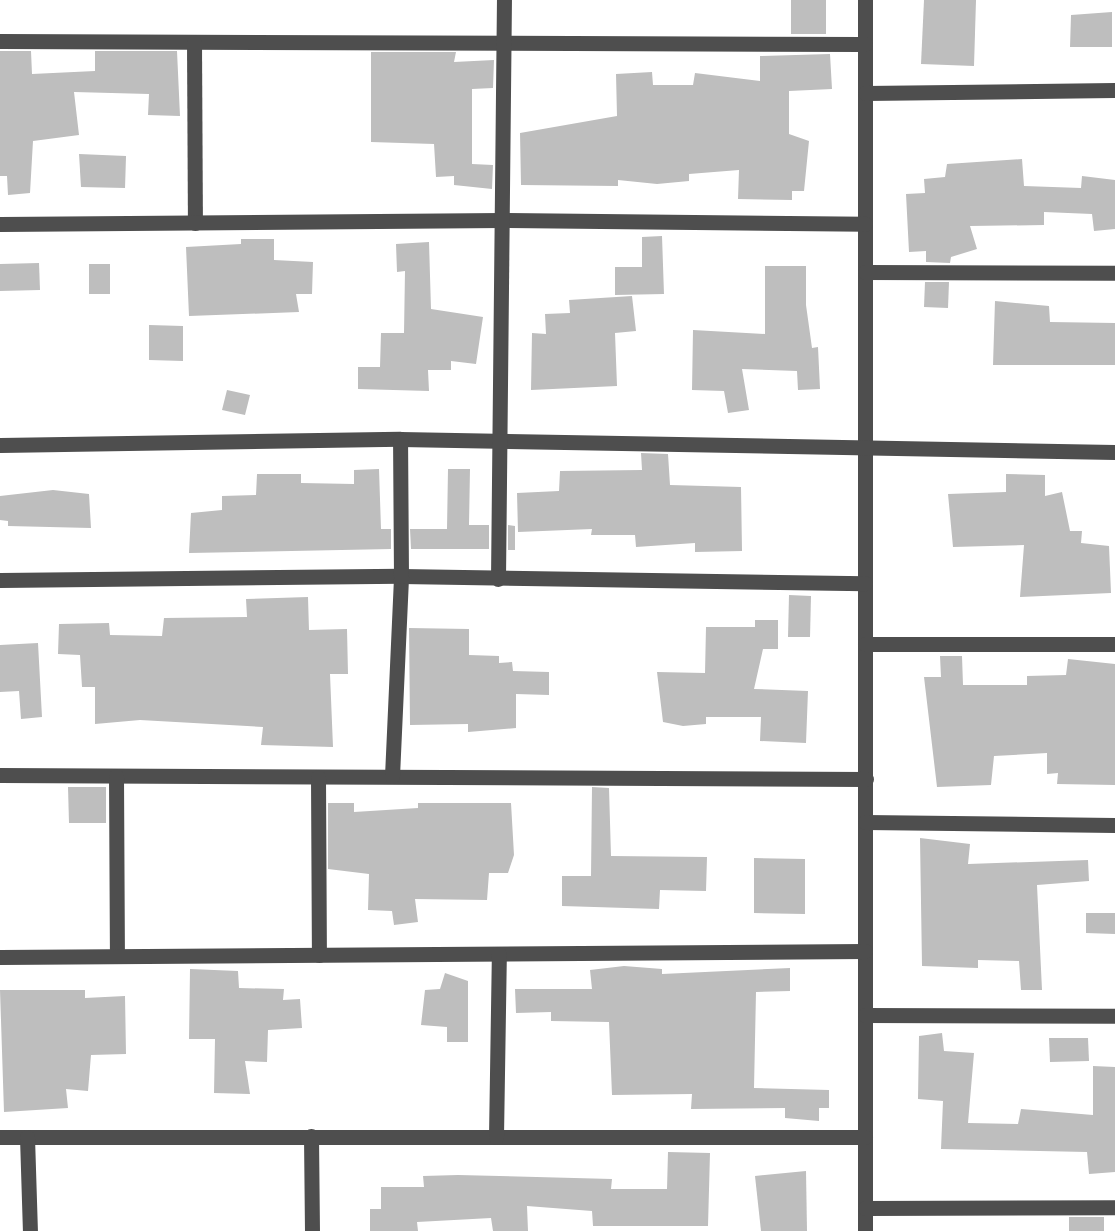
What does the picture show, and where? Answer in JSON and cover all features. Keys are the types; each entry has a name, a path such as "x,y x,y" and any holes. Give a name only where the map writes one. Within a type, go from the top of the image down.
{"street":[{"path":"498,579 504,0"},
{"path":"865,0 865,1231"},
{"path":"0,41 504,39 865,44"},
{"path":"194,42 195,223"},
{"path":"865,93 1115,90"},
{"path":"0,224 502,220 865,224"},
{"path":"865,272 1115,273"},
{"path":"392,776 401,576 400,439"},
{"path":"0,445 400,439 1115,452"},
{"path":"0,580 401,576 865,582"},
{"path":"865,644 1115,644"},
{"path":"0,775 866,779"},
{"path":"116,776 117,956"},
{"path":"318,777 319,955"},
{"path":"865,822 1115,825"},
{"path":"0,957 865,951"},
{"path":"496,1137 499,954"},
{"path":"865,1015 1115,1016"},
{"path":"311,1136 312,1231"},
{"path":"0,1137 865,1137"},
{"path":"27,1137 30,1231"},
{"path":"865,1208 1115,1207"}],"building":[{"path":"791,0 826,0 826,34 791,34"},
{"path":"924,0 976,0 974,66 921,64"},
{"path":"1112,12 1112,47 1070,47 1071,15"},
{"path":"0,51 31,51 32,74 95,71 95,51 177,51 180,116 148,115 149,94 74,92 79,135 33,141 30,193 8,195 7,176 0,176"},
{"path":"371,52 456,52 454,62 494,60 493,88 472,89 472,164 493,165 492,189 454,185 454,176 436,177 434,144 371,142"},
{"path":"830,54 832,89 789,91 789,134 809,141 804,191 792,191 792,200 738,199 739,170 689,174 689,181 657,184 618,180 618,186 521,185 520,133 617,116 616,74 652,72 653,85 693,85 695,73 760,81 760,56"},
{"path":"79,154 126,156 125,188 81,187"},
{"path":"1022,159 1024,186 1081,188 1082,176 1115,180 1115,229 1094,231 1092,214 1044,212 1044,225 970,226 977,249 951,257 950,263 926,262 926,251 909,252 906,194 925,193 924,179 945,177 947,164"},
{"path":"662,236 664,294 615,295 615,267 642,267 642,237"},
{"path":"241,239 274,239 274,260 313,262 312,294 296,294 299,312 189,316 186,247 241,244"},
{"path":"429,242 431,309 483,317 476,364 451,361 451,370 428,370 429,391 358,389 358,367 380,367 381,333 404,333 405,271 397,272 396,244"},
{"path":"39,263 40,290 0,291 0,264"},
{"path":"89,264 110,264 110,294 89,294"},
{"path":"765,266 806,266 806,305 812,348 818,347 820,389 798,390 797,371 742,369 749,410 728,413 724,391 692,390 693,330 765,334"},
{"path":"925,282 949,282 948,308 924,307"},
{"path":"632,296 636,331 615,333 617,386 531,390 532,333 546,334 545,314 570,313 569,300"},
{"path":"995,301 1049,306 1050,322 1115,323 1115,365 993,365"},
{"path":"149,325 183,326 183,361 149,360"},
{"path":"227,390 250,395 245,415 222,410"},
{"path":"641,453 668,454 670,485 741,487 742,551 695,552 695,543 636,547 635,535 591,535 592,529 518,532 517,493 559,491 560,471 642,470"},
{"path":"379,469 381,529 391,529 391,549 189,553 191,513 222,510 222,496 256,495 257,474 301,474 301,483 354,484 354,470"},
{"path":"448,469 470,469 469,525 489,525 489,549 411,549 410,529 447,529"},
{"path":"1006,474 1045,475 1045,496 1062,492 1070,531 1082,531 1081,543 1109,546 1111,593 1020,597 1024,545 953,547 948,494 1006,492"},
{"path":"53,490 89,494 91,528 8,526 8,521 0,520 0,496"},
{"path":"508,525 515,526 515,550 508,550"},
{"path":"789,595 811,596 810,637 788,637"},
{"path":"308,597 309,630 347,629 348,674 330,674 333,747 261,745 263,727 140,720 95,724 95,687 82,687 80,655 58,654 59,624 109,623 110,635 162,636 164,618 247,617 246,599"},
{"path":"755,620 778,620 778,649 763,649 754,689 808,691 806,743 760,741 761,717 706,717 706,724 683,726 663,722 657,672 705,673 706,627 755,627"},
{"path":"409,628 469,629 469,655 499,656 499,663 512,662 513,671 549,672 549,695 516,694 516,728 468,732 468,724 410,725"},
{"path":"38,643 42,717 21,719 19,691 0,692 0,645"},
{"path":"940,656 962,656 963,685 1027,685 1027,676 1066,675 1068,659 1115,664 1115,785 1057,784 1058,773 1047,774 1047,753 994,756 991,785 937,787 924,677 941,677"},
{"path":"68,787 106,787 106,823 69,823"},
{"path":"592,787 609,788 611,856 707,857 706,891 660,890 659,909 562,906 562,876 591,876"},
{"path":"328,803 354,803 354,812 418,808 418,803 511,803 514,855 508,873 489,873 487,900 415,899 418,922 394,925 392,911 368,910 369,874 328,869"},
{"path":"920,838 970,844 968,864 1088,860 1089,881 1037,885 1042,990 1021,990 1019,961 978,960 978,968 922,966"},
{"path":"754,858 805,859 805,914 754,913"},
{"path":"1086,913 1115,913 1115,934 1086,933"},
{"path":"624,966 662,969 662,974 790,968 790,991 756,992 754,1088 829,1090 829,1108 819,1108 819,1121 785,1118 785,1108 691,1109 692,1094 612,1095 609,1022 551,1021 551,1012 516,1013 515,989 592,989 590,970"},
{"path":"190,969 238,971 239,988 284,989 283,1000 300,999 302,1028 268,1030 267,1062 245,1061 250,1094 214,1093 215,1039 189,1039"},
{"path":"445,973 468,981 468,1042 447,1042 447,1027 421,1025 425,990 440,989"},
{"path":"0,990 85,990 85,998 125,996 126,1054 91,1055 88,1091 66,1089 68,1108 4,1112"},
{"path":"942,1033 944,1051 974,1053 968,1123 1018,1124 1021,1109 1093,1115 1093,1066 1115,1067 1115,1172 1089,1174 1087,1152 941,1149 943,1101 918,1099 919,1036"},
{"path":"1049,1038 1088,1038 1089,1061 1050,1062"},
{"path":"668,1152 710,1153 708,1226 593,1226 592,1211 527,1206 528,1231 493,1231 491,1218 417,1222 418,1231 370,1231 370,1209 381,1209 381,1187 424,1187 423,1176 458,1175 612,1179 611,1189 667,1189"},
{"path":"806,1171 807,1231 761,1231 755,1176"},
{"path":"1069,1217 1104,1217 1104,1231 1069,1231"}]}
